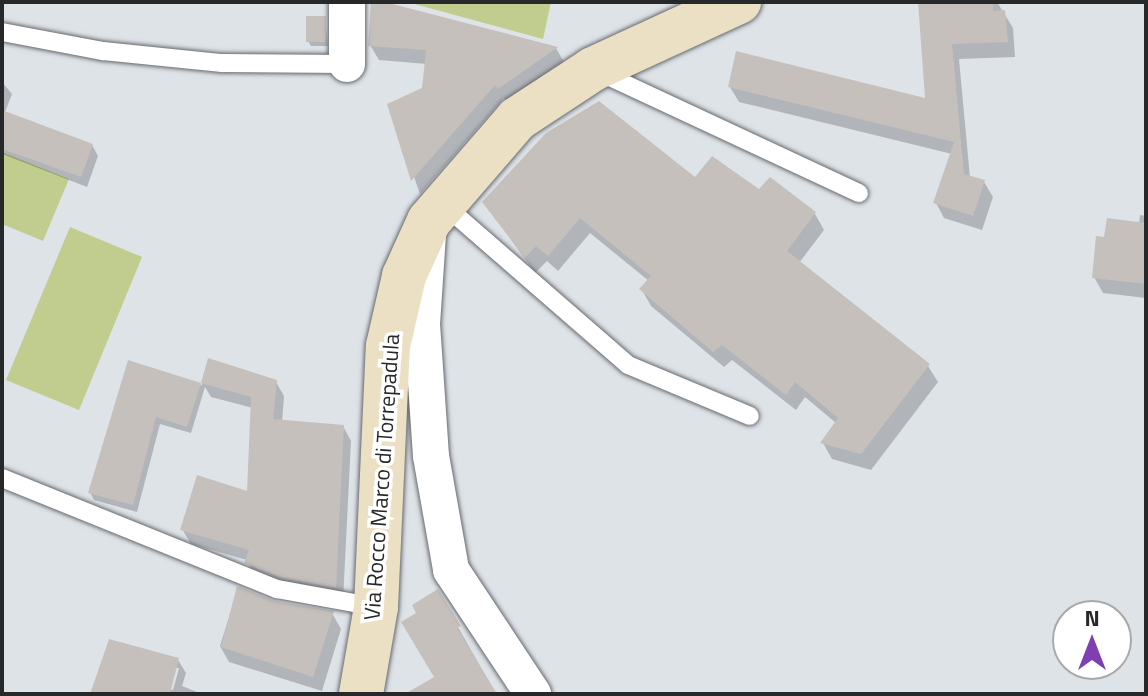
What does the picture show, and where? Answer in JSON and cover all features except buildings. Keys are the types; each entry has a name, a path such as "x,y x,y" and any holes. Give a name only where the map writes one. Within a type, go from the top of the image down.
{"main road":[{"name":"Via Rocco Marco di Torrepadula","path":"361,694 376,607 388,346 404,276 435,212 517,119 593,69 739,2"}],"street":[{"path":"347,2 347,64"},
{"path":"435,212 422,324 431,456 451,570 533,694"}],"lane":[{"path":"2,32 103,51 222,63 347,64"},
{"path":"593,69 859,193"},
{"path":"435,212 628,365 750,416"},
{"path":"2,478 277,589 376,607"}],"green space":[{"path":"407,2 551,2 543,39"},
{"path":"2,152 69,179 43,241 2,224"},
{"path":"70,227 142,257 79,410 6,380"}]}
